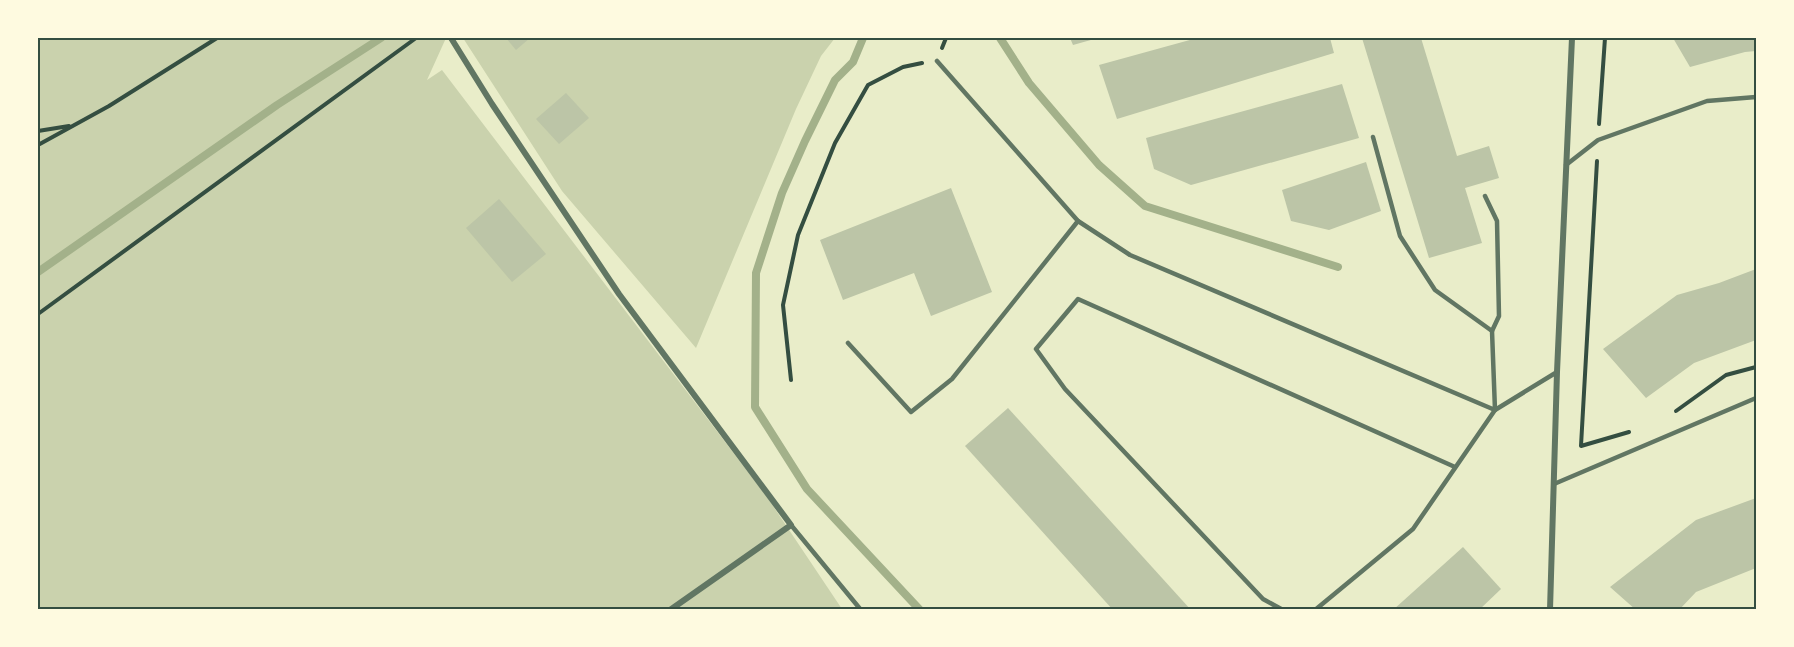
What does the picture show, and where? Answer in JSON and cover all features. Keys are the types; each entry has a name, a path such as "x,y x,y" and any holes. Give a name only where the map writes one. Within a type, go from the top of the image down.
{"street":[{"path":"451,38 498,114 619,294 791,525 670,609"},
{"path":"1550,609 1557,372 1572,38"}],"lane":[{"path":"937,61 1078,221 1130,255 1495,410"},
{"path":"1566,165 1598,140 1707,101 1756,97"},
{"path":"1373,136 1400,236 1435,290 1492,332"},
{"path":"1485,196 1497,221 1499,316 1492,332 1495,410"},
{"path":"848,343 911,412 952,379 1078,221"},
{"path":"1283,609 1263,599 1065,389 1036,349 1078,299 1455,467"},
{"path":"1315,609 1413,529 1495,410 1557,372"},
{"path":"1554,484 1756,398"},
{"path":"791,525 861,609"}],"path":[{"path":"38,145 109,106 217,38"},
{"path":"38,314 416,38"},
{"path":"1605,38 1581,446 1632,431"},
{"path":"790,380 783,305 798,235 834,143 868,86 903,67 937,61"},
{"path":"38,131 72,126"},
{"path":"1671,415 1726,375 1756,368"}],"green space":[{"path":"38,38 446,38 427,80 442,70 767,497 842,609 38,609"},
{"path":"463,38 835,38 821,56 796,109 696,348 562,191"}],"building":[{"path":"506,38 530,38 516,50"},
{"path":"1070,38 1098,38 1073,45"},
{"path":"1197,38 1330,38 1334,53 1117,119 1099,65"},
{"path":"1362,38 1421,38 1457,156 1489,146 1499,178 1465,188 1482,243 1429,258"},
{"path":"1673,38 1756,38 1756,51 1690,67"},
{"path":"1342,84 1359,138 1191,185 1154,169 1146,138"},
{"path":"566,93 589,118 559,144 536,119"},
{"path":"1366,162 1381,211 1329,230 1291,221 1282,190"},
{"path":"951,188 992,292 931,316 914,273 843,300 820,240"},
{"path":"499,199 546,254 512,282 466,228"},
{"path":"1756,269 1756,340 1694,363 1646,398 1603,349 1677,295"},
{"path":"1008,408 1191,610 1113,610 965,446"},
{"path":"1756,498 1756,568 1696,592 1679,610 1636,610 1610,587 1696,520"},
{"path":"1463,547 1501,589 1479,610 1393,610"}],"waterway":[{"path":"38,272 277,105 381,38"},
{"path":"863,38 853,62 835,80 805,141 782,193 756,273 755,407 807,489 920,610"},
{"path":"1000,38 1029,83 1099,165 1145,206 1338,267"}]}
